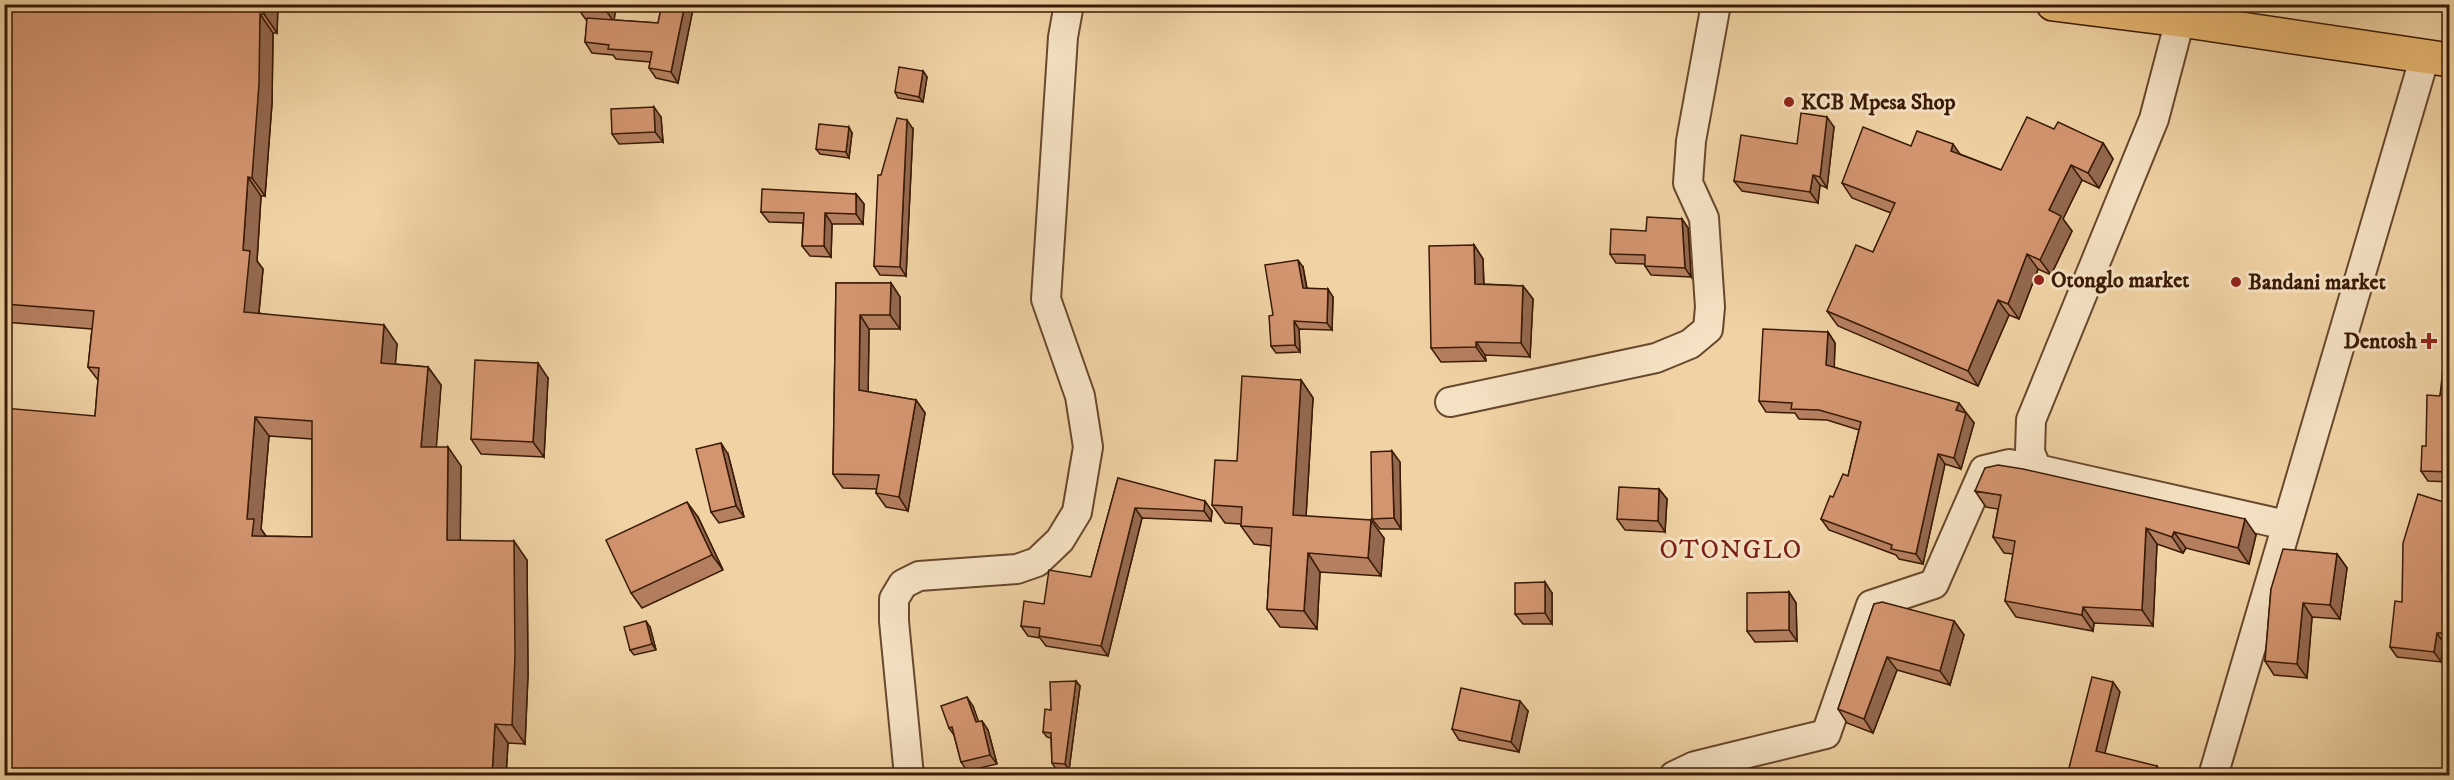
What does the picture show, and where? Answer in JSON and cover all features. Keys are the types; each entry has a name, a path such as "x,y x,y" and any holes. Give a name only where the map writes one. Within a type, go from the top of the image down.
{"highway":[{"path":"2053,4 2180,20 2437,58"}],"street":[{"path":"909,776 894,621 894,599 903,584 919,576 1017,569 1037,562 1060,540 1077,512 1086,473 1088,447 1080,396 1046,299 1063,37 1069,4"},
{"path":"1450,402 1656,358 1690,344 1708,329 1710,307 1704,218 1688,183 1691,141 1716,4"},
{"path":"2037,469 2030,452 2031,420 2154,118 2180,20"},
{"path":"2213,776 2286,525 2437,58"},
{"path":"1674,776 1695,766 1826,734 1871,605 1934,584 1984,470 2009,464 2037,469 2286,525"}],"building":[{"path":"4,4 264,4 264,14 260,14 259,84 252,178 248,177 243,250 250,251 244,312 384,325 381,363 428,367 421,447 448,447 447,540 514,541 515,656 512,725 495,724 492,776 4,776 4,408 95,416 99,368 88,367 94,311 4,304 6,8","holes":["255,417 312,421 312,537 252,536 254,519 247,519"]},
{"path":"579,4 608,4 607,12 579,10"},
{"path":"662,4 685,4 671,72 649,68 652,52 608,49 609,45 585,42 587,18 658,23"},
{"path":"899,67 923,71 919,97 895,92"},
{"path":"654,107 655,132 612,134 611,109"},
{"path":"1801,113 1827,117 1820,177 1813,175 1810,192 1734,181 1741,135 1797,144"},
{"path":"2027,117 2054,129 2058,122 2103,143 2088,173 2071,165 2049,210 2061,216 2040,260 2027,254 2008,304 1998,300 1968,371 1827,311 1856,245 1873,252 1895,203 1842,183 1863,127 1911,146 1917,131 1953,144 1951,151 2001,170"},
{"path":"897,118 907,120 900,267 874,266 878,175 881,175"},
{"path":"819,124 849,127 846,152 816,149"},
{"path":"762,189 856,194 856,214 825,213 824,246 802,246 804,213 761,212"},
{"path":"1647,217 1682,219 1685,268 1645,266 1645,255 1610,254 1611,229 1646,231"},
{"path":"1474,245 1475,284 1523,286 1521,343 1476,342 1476,347 1431,348 1429,246"},
{"path":"1298,260 1303,288 1328,289 1327,323 1294,321 1295,345 1271,346 1269,316 1273,315 1265,265"},
{"path":"836,283 891,283 890,315 860,315 859,390 916,400 899,497 876,493 879,475 833,474"},
{"path":"1763,329 1828,332 1826,365 1959,403 1956,410 1966,413 1954,458 1938,454 1916,554 1891,549 1892,545 1821,519 1830,496 1833,497 1843,474 1848,476 1861,422 1819,410 1791,409 1792,403 1759,401"},
{"path":"2446,341 2450,341 2450,472 2421,471 2422,446 2426,446 2427,395 2440,396"},
{"path":"475,360 538,363 533,442 471,439"},
{"path":"1242,376 1301,380 1293,515 1371,520 1368,558 1308,553 1304,611 1267,609 1272,528 1241,526 1242,507 1212,505 1215,460 1237,461"},
{"path":"721,443 736,506 711,512 696,449"},
{"path":"1392,451 1394,518 1372,519 1371,452"},
{"path":"1998,465 2245,519 2238,548 2174,532 2172,537 2146,528 2142,610 2083,607 2082,615 2005,601 2015,541 1993,537 2001,495 1975,491 1985,468"},
{"path":"1118,478 1205,501 1204,511 1135,508 1101,646 1039,636 1040,628 1021,626 1024,601 1044,604 1049,570 1091,577"},
{"path":"1619,487 1659,489 1658,521 1617,519"},
{"path":"2418,494 2450,504 2450,527 2443,525 2442,573 2450,574 2450,633 2437,633 2434,652 2390,647 2395,601 2402,602 2403,543"},
{"path":"687,502 712,555 631,593 606,540"},
{"path":"2283,549 2337,554 2330,605 2303,603 2297,664 2265,661 2271,589"},
{"path":"1545,582 1545,613 1515,614 1515,583"},
{"path":"1789,592 1789,630 1747,631 1747,593"},
{"path":"1882,602 1954,621 1940,671 1887,657 1864,719 1838,709 1874,604"},
{"path":"646,621 652,644 630,650 624,627"},
{"path":"2092,677 2113,682 2096,751 2157,766 2155,776 2067,776"},
{"path":"1076,681 1065,764 1052,763 1051,733 1043,732 1045,709 1051,710 1050,682"},
{"path":"1461,688 1520,701 1511,742 1452,729"},
{"path":"967,697 976,722 982,721 990,755 961,762 952,727 949,728 941,706"}],"place":[{"name":"KCB Mpesa Shop","path":"1789,102"},
{"name":"Otonglo market","path":"2039,280"},
{"name":"Bandani market","path":"2236,282"},
{"name":"Dentosh","path":"2429,341"}],"district":[{"name":"OTONGLO","path":"1731,550"}]}
